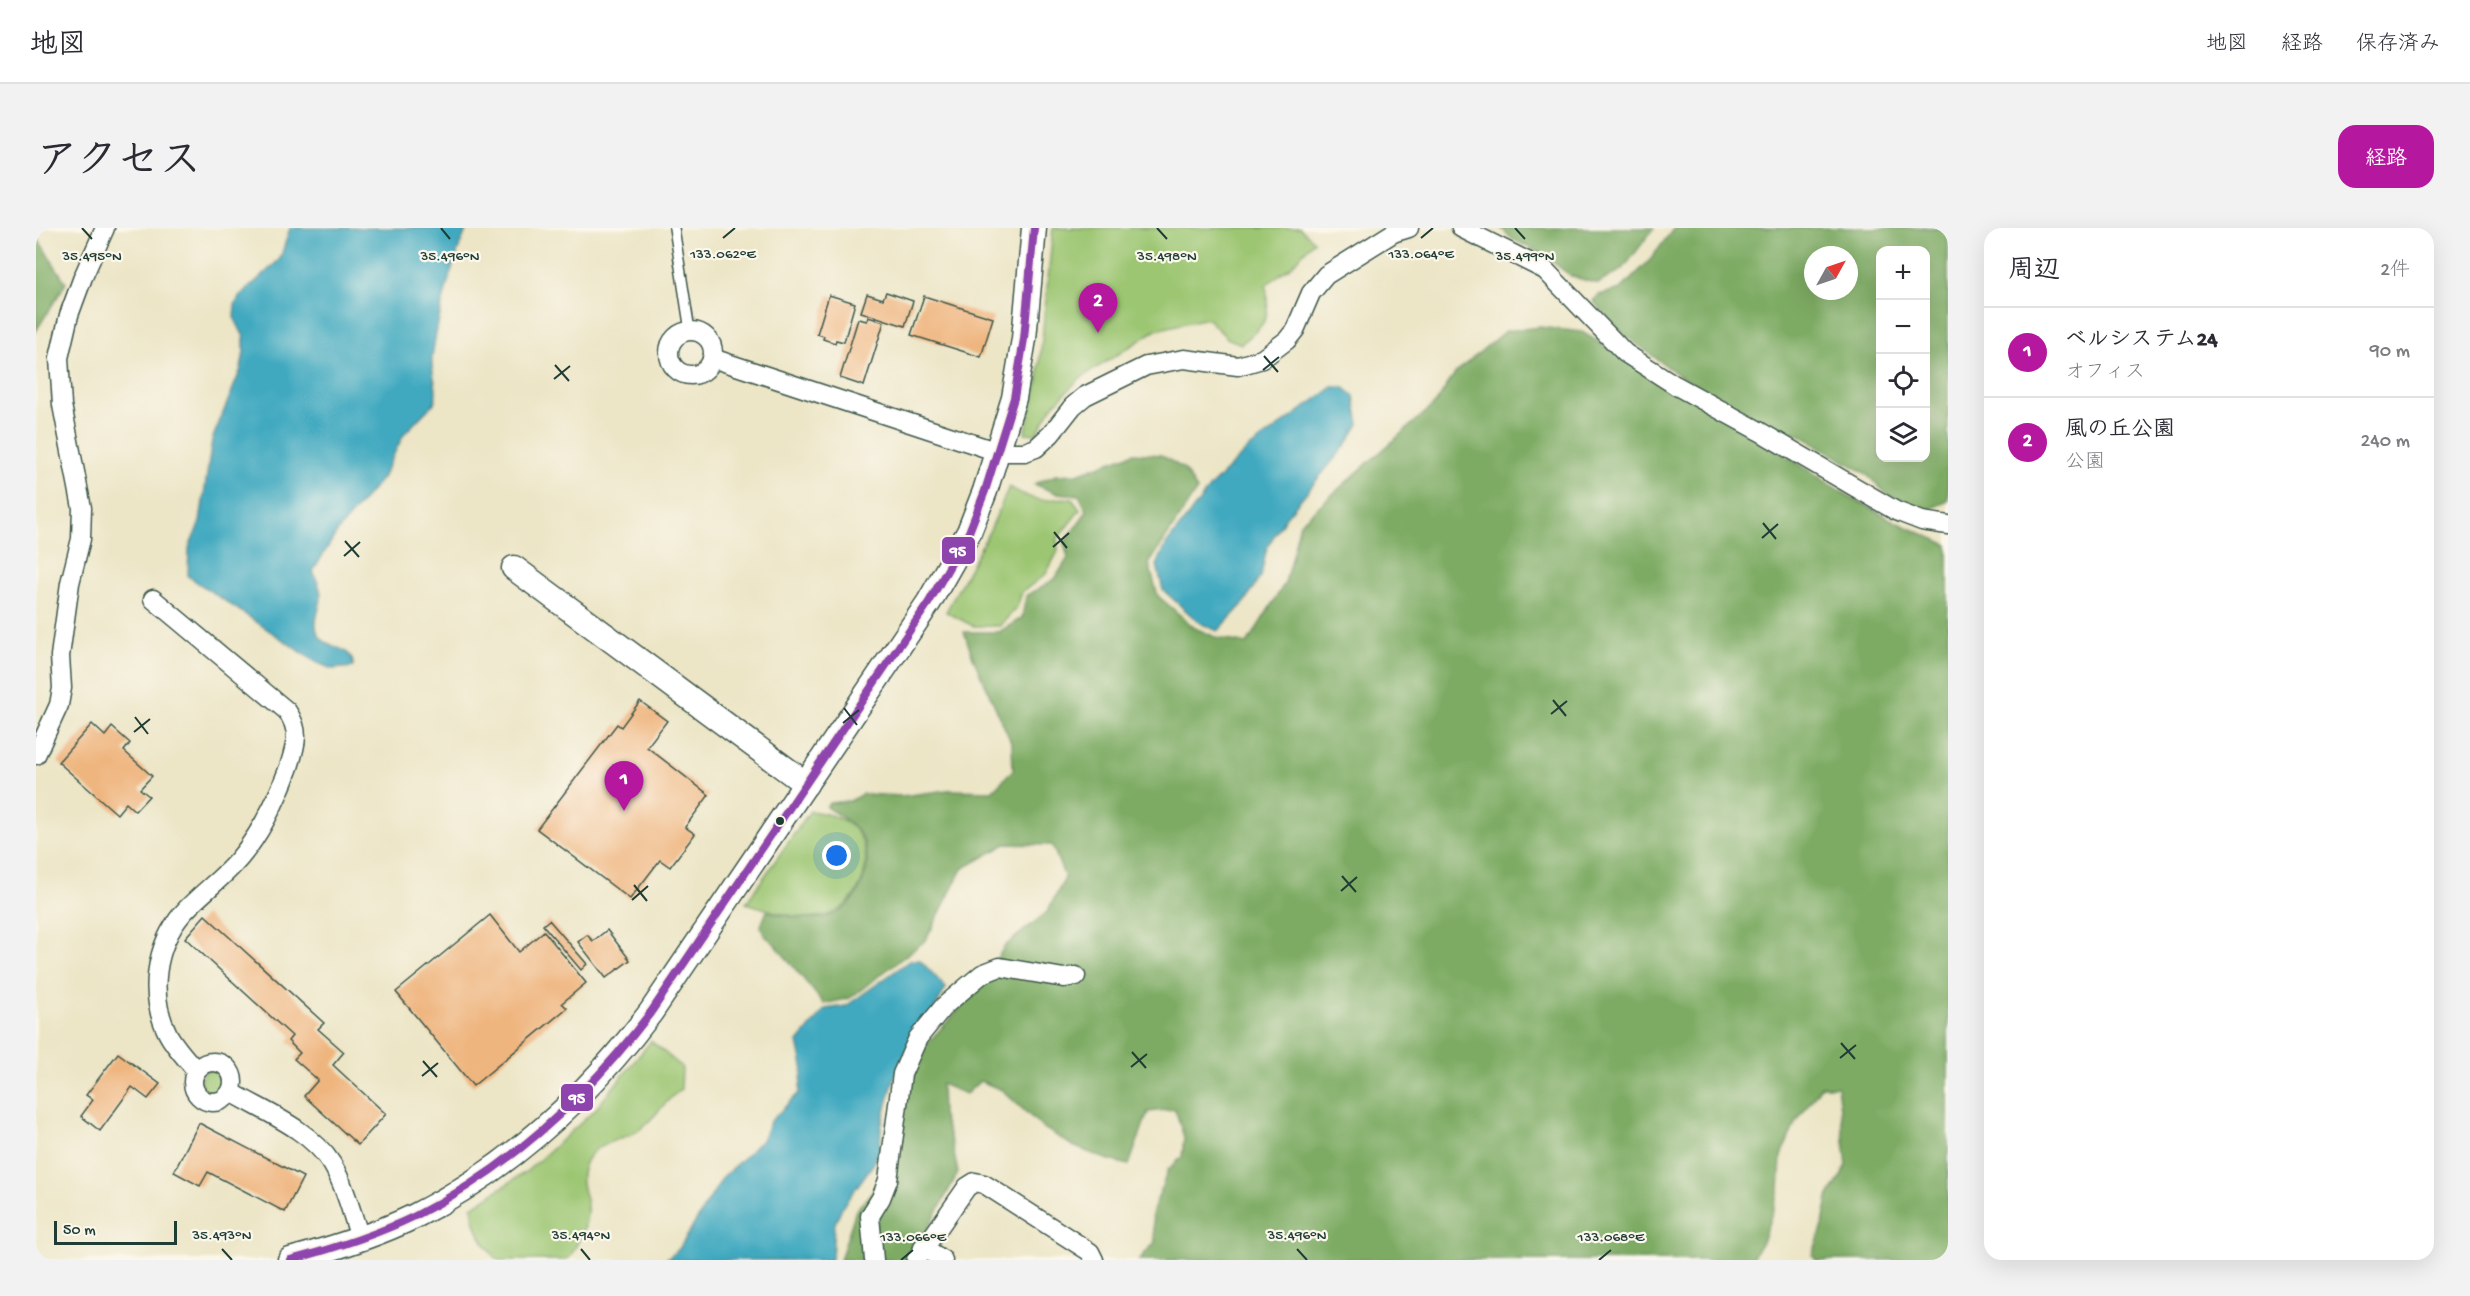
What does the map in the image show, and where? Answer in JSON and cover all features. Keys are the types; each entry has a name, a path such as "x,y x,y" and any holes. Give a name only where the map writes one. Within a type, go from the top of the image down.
{"street":[{"path":"36,755 59,705 62,688 60,656 70,583 81,540 82,508 62,405 59,358 69,315 105,228"},
{"path":"290,1260 360,1238 414,1216 472,1183 511,1157 577,1100 616,1057 651,1012 929,602 969,532 998,452 1014,398 1024,339 1034,228"},
{"path":"712,358 998,452 1025,452 1036,448 1051,434 1073,406 1085,396 1146,366 1184,359 1238,366 1262,359 1295,330 1311,292 1326,275 1393,233 1409,228"},
{"path":"1461,228 1545,270 1625,353 1675,385 1760,431 1896,511 1922,521 1948,525"},
{"path":"690,331 704,335 713,347 712,358 707,368 695,374 688,374 675,368 670,355 670,348 677,336 690,331"},
{"path":"514,568 806,784"},
{"path":"153,599 287,711 293,720 298,736 284,781 272,809 254,838 226,873 181,915 164,945 156,984 162,1019 169,1035 196,1070"},
{"path":"874,1260 870,1216 888,1180 902,1074 918,1038 944,1006 982,974 1000,967 1064,978 1076,976"},
{"path":"208,1062 223,1064 233,1077 231,1092 218,1102 202,1100 193,1087 192,1079 196,1070 208,1062"},
{"path":"231,1092 308,1137 322,1150 340,1183 360,1238"},
{"path":"943,1260 920,1254 971,1183 979,1182 1090,1252 1094,1260"}],"lane":[{"path":"674,228 690,331"}],"green space":[{"path":"1053,228 1300,228 1314,241 1291,266 1266,285 1268,305 1265,319 1257,330 1241,344 1227,338 1207,318 1156,330 1079,379 1052,407 1036,434 1025,433 1038,380"},
{"path":"1501,228 1654,228 1623,269 1598,284 1571,276 1542,254 1512,239"},
{"path":"1674,228 1948,228 1948,501 1927,510 1888,495 1865,473 1795,432 1786,437 1680,376 1622,333 1593,301 1599,295 1621,289 1651,259"},
{"path":"36,236 66,283 36,331"},
{"path":"1540,327 1582,332 1767,443 1840,491 1894,521 1948,545 1948,1260 1816,1260 1812,1255 1822,1229 1828,1198 1847,1165 1837,1086 1821,1086 1795,1124 1781,1156 1779,1191 1763,1240 1751,1260 1139,1260 1155,1242 1152,1214 1168,1170 1182,1157 1184,1137 1175,1109 1148,1112 1129,1165 1073,1146 1042,1127 1002,1090 980,1081 966,1094 941,1084 942,1114 958,1173 922,1240 908,1260 840,1260 856,1210 898,1161 905,1096 921,1050 977,990 1005,946 1047,912 1065,878 1052,845 1006,844 962,869 926,940 850,998 824,1004 773,942 765,936 761,926 767,911 804,918 827,917 839,912 849,904 857,893 866,867 867,854 864,841 854,827 827,807 829,803 850,801 862,794 902,796 948,790 992,791 1013,770 1012,744 974,660 964,632 999,632 1022,618 1026,596 1055,579 1068,558 1064,543 1087,511 1079,495 1056,493 1034,484 1056,475 1077,474 1134,453 1161,455 1184,469 1197,490 1149,564 1158,596 1195,628 1218,638 1247,644 1285,583 1300,523 1436,403 1455,373 1505,331"},
{"path":"1009,487 1037,499 1072,499 1080,510 1057,539 1058,551 1046,574 1022,592 1017,607 1000,626 973,626 946,612 991,528"},
{"path":"810,811 841,819 856,831 865,855 865,867 857,891 839,910 818,917 797,917 746,903"},
{"path":"651,1041 682,1067 681,1089 642,1128 607,1143 591,1153 582,1173 582,1187 587,1208 586,1223 570,1257 565,1260 498,1260 480,1236 472,1207 527,1171 594,1111"},
{"path":"213,1069 222,1072 225,1081 222,1090 213,1093 204,1090 201,1081 204,1072"}],"water":[{"path":"290,228 467,228 441,307 432,357 436,392 434,403 404,434 382,478 337,532 313,571 321,595 316,618 318,633 325,642 346,652 353,660 353,667 332,669 316,662 188,576 189,548 200,522 212,440 241,369 244,352 244,337 234,317 235,305 240,296 280,259"},
{"path":"1333,387 1343,387 1354,396 1359,424 1346,445 1285,518 1267,547 1261,576 1244,603 1218,631 1200,623 1163,590 1157,565 1166,545 1210,487 1248,449"},
{"path":"911,960 920,960 946,988 894,1079 881,1126 880,1150 874,1163 842,1207 834,1226 832,1260 665,1260 679,1249 723,1177 762,1140 770,1122 799,1093 803,1066 798,1042 825,1009 846,1006"}],"building":[{"path":"886,292 913,301 905,326 861,312 867,294 883,299"},
{"path":"829,295 855,303 844,342 836,340 835,343 817,334"},
{"path":"924,296 993,318 981,357 911,335"},
{"path":"868,317 884,322 864,386 840,378 858,319 867,321"},
{"path":"640,701 667,721 647,747 709,795 685,827 695,834 670,867 660,860 630,899 537,829 617,724 621,727"},
{"path":"92,724 105,736 112,727 130,743 124,751 152,776 140,789 149,796 135,811 126,803 117,814 58,762"},
{"path":"205,915 324,1023 318,1029 344,1052 333,1065 386,1114 358,1145 304,1096 318,1080 294,1059 300,1053 288,1041 292,1036 185,938"},
{"path":"490,915 519,952 544,931 586,983 562,1003 567,1008 473,1086 396,992"},
{"path":"549,920 587,964 581,970 543,925"},
{"path":"607,930 630,960 606,978 578,942 587,935 593,941"},
{"path":"118,1053 160,1084 148,1099 132,1087 100,1131 81,1116 93,1100 86,1095"},
{"path":"199,1123 303,1177 285,1212 208,1172 200,1186 174,1172"}],"transit line":[{"name":"95","path":"290,1260 354,1241 400,1223 450,1197 483,1176 515,1153 573,1101 600,1073 651,1012 929,602 969,532 985,491 1014,398 1024,339 1034,228"}],"place":[{"name":"風の丘公園","path":"1098,333"},
{"name":"ベルシステム24","path":"624,811"}]}
